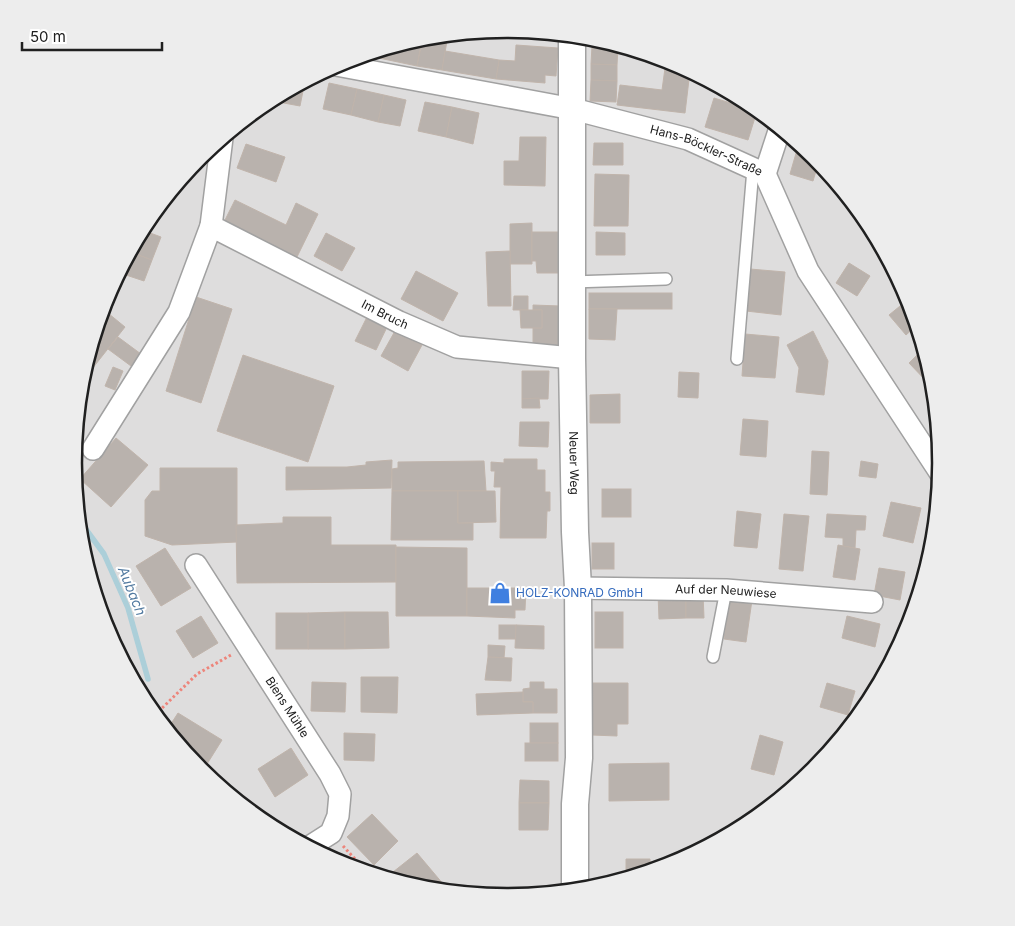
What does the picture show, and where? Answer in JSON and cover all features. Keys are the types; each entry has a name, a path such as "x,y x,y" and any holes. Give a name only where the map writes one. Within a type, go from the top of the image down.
{"street":[{"name":"Neuer Weg","path":"572,43 572,358 575,532 578,588 578,758 575,804 574,883"},
{"name":"Hans-Böckler-Straße","path":"351,68 573,109 688,138 759,171 808,271 933,462"},
{"path":"759,171 777,134"},
{"path":"93,449 179,312 211,226 221,149"},
{"name":"Im Bruch","path":"211,226 399,322 458,347 572,358"},
{"name":"Biens Mühle","path":"196,565 325,766 340,794 338,816 331,833"},
{"name":"Auf der Neuwiese","path":"578,588 726,590 872,602"},
{"path":"315,843 331,833"}],"lane":[{"path":"737,359 759,171"},
{"path":"572,282 666,279"},
{"path":"713,658 726,590"}],"path":[{"path":"161,709 197,674 246,645"},
{"path":"331,833 356,860"}],"shaded area":[{"path":"480,38 535,38 563,41 618,52 644,60 696,81 744,109 788,143 827,182 845,204 876,250 889,275 901,300 919,353 925,380 932,435 932,491 929,519 919,573 910,600 901,626 876,676 845,722 827,744 767,801 696,845 644,866 618,874 563,885 535,888 480,888 452,885 397,874 371,866 319,845 271,817 227,783 188,744 170,722 139,676 126,651 114,626 96,573 90,546 83,491 83,435 86,407 96,353 105,326 114,300 139,250 170,204 188,182 248,125 319,81 371,60 397,52 452,41"}],"building":[{"path":"447,42 442,70 417,66 421,47"},
{"path":"516,45 558,48 556,76 545,75 545,83 496,79 499,60 515,61"},
{"path":"592,46 618,52 617,65 591,64"},
{"path":"420,47 417,66 379,58 397,52"},
{"path":"445,51 499,60 496,79 442,70"},
{"path":"591,64 617,65 617,81 591,80"},
{"path":"665,68 689,78 685,113 617,105 620,85 662,90"},
{"path":"591,80 617,81 616,102 590,101"},
{"path":"329,83 357,89 351,115 323,109"},
{"path":"357,89 384,95 378,122 351,115"},
{"path":"303,90 300,106 282,103"},
{"path":"384,95 406,100 400,126 378,122"},
{"path":"714,98 737,105 755,117 748,140 705,127"},
{"path":"425,102 452,107 446,137 418,131"},
{"path":"452,107 479,113 473,144 446,137"},
{"path":"520,137 546,137 545,186 504,185 504,161 519,161"},
{"path":"594,143 623,143 623,165 593,165"},
{"path":"246,144 285,157 276,182 237,168"},
{"path":"797,151 816,171 813,181 790,174"},
{"path":"595,174 629,175 628,226 594,226"},
{"path":"235,200 286,225 296,203 318,214 295,261 222,226"},
{"path":"532,223 532,264 510,264 510,224"},
{"path":"532,232 559,232 559,273 537,273 536,261 532,261"},
{"path":"596,232 625,233 625,255 596,255"},
{"path":"150,233 161,237 152,260 137,254"},
{"path":"326,233 355,248 342,271 314,256"},
{"path":"510,251 511,306 488,306 486,252"},
{"path":"137,254 152,260 144,281 126,275"},
{"path":"849,263 870,276 857,296 836,283"},
{"path":"750,269 785,272 781,315 746,311"},
{"path":"416,271 458,293 443,321 401,299"},
{"path":"589,293 672,293 672,309 589,309"},
{"path":"514,296 528,296 528,310 513,310"},
{"path":"196,297 232,309 201,403 166,391"},
{"path":"902,304 911,330 906,335 889,315"},
{"path":"533,305 560,306 558,348 533,347 533,328 542,328 542,310 533,310"},
{"path":"589,309 617,309 615,340 589,339"},
{"path":"520,310 542,310 542,328 521,328"},
{"path":"109,314 125,327 93,368"},
{"path":"367,317 387,327 376,350 355,341"},
{"path":"395,331 422,345 408,371 381,356"},
{"path":"813,331 828,361 824,395 796,392 799,368 787,345"},
{"path":"745,334 779,337 775,378 742,376"},
{"path":"118,337 141,354 131,366 108,349"},
{"path":"919,353 925,380 909,363"},
{"path":"243,355 334,386 308,462 217,431"},
{"path":"113,367 123,371 115,390 105,386"},
{"path":"522,371 549,371 548,399 522,399"},
{"path":"679,372 699,373 698,398 678,397"},
{"path":"620,394 620,423 590,423 590,395"},
{"path":"539,398 540,408 522,408 522,399"},
{"path":"743,419 768,421 766,457 740,455"},
{"path":"520,422 549,422 548,447 519,446"},
{"path":"116,438 148,465 111,507 83,481 82,476"},
{"path":"812,451 829,452 827,495 810,494"},
{"path":"504,459 537,459 537,470 545,470 545,492 550,492 550,511 547,511 546,538 500,538 501,487 494,487 495,471 491,471 491,462 504,463"},
{"path":"392,460 391,488 286,490 286,467 347,467 366,465 366,462"},
{"path":"484,461 486,491 392,491 392,469 398,468 398,462"},
{"path":"861,461 878,464 876,478 859,476"},
{"path":"160,468 237,468 237,542 172,545 145,536 145,500 152,491 160,491"},
{"path":"602,489 631,489 631,517 602,517"},
{"path":"392,491 458,491 458,523 473,523 473,540 391,540"},
{"path":"458,491 495,491 496,522 458,523"},
{"path":"891,502 921,508 913,543 883,536"},
{"path":"737,511 761,514 757,548 734,546"},
{"path":"784,514 809,516 803,571 779,569"},
{"path":"827,514 866,516 865,530 856,530 855,548 843,546 843,538 825,537"},
{"path":"283,517 331,517 331,545 396,545 396,582 237,583 236,525 283,523"},
{"path":"592,543 614,543 614,569 592,569"},
{"path":"838,545 860,549 855,580 833,577"},
{"path":"396,547 467,548 467,616 396,616"},
{"path":"165,548 191,588 161,606 136,566"},
{"path":"879,568 905,572 900,600 874,595"},
{"path":"467,588 526,588 525,610 515,610 515,618 467,616"},
{"path":"658,594 686,594 686,618 659,619"},
{"path":"686,594 703,594 704,618 686,618"},
{"path":"730,597 752,600 746,642 724,639"},
{"path":"345,612 345,649 308,649 308,613"},
{"path":"345,612 388,612 389,648 345,649"},
{"path":"595,612 623,612 623,648 595,648"},
{"path":"276,613 308,613 308,649 276,649"},
{"path":"201,616 218,643 193,658 176,631"},
{"path":"847,616 880,624 875,647 842,638"},
{"path":"499,625 516,625 516,639 499,639"},
{"path":"516,625 544,626 544,649 515,648"},
{"path":"488,645 505,646 504,658 488,657"},
{"path":"488,657 512,658 511,681 485,680"},
{"path":"361,677 398,677 397,713 361,712"},
{"path":"312,682 346,683 345,712 311,711"},
{"path":"530,682 544,682 544,689 557,689 557,713 533,713 533,702 523,702 523,689 530,688"},
{"path":"592,683 628,683 628,724 617,724 617,736 592,735"},
{"path":"827,683 855,691 848,715 820,707"},
{"path":"523,692 523,702 533,702 533,713 477,715 476,694"},
{"path":"178,713 222,740 207,764 188,744 171,723"},
{"path":"530,723 558,723 558,743 530,743"},
{"path":"344,733 375,734 374,761 344,760"},
{"path":"760,735 783,742 774,775 751,769"},
{"path":"525,743 558,743 558,761 525,761"},
{"path":"291,748 308,775 275,797 258,769"},
{"path":"669,763 669,800 609,801 609,764"},
{"path":"520,780 549,781 549,803 519,803"},
{"path":"519,803 549,803 548,830 519,830"},
{"path":"372,814 398,841 374,865 347,837"},
{"path":"417,853 443,883 424,880 392,873"},
{"path":"626,859 650,859 650,864 626,872"}],"waterway":[{"name":"Aubach","path":"88,532 104,554 128,608 148,679"}],"place":[{"name":"HOLZ-KONRAD GmbH","path":"500,593"}]}
